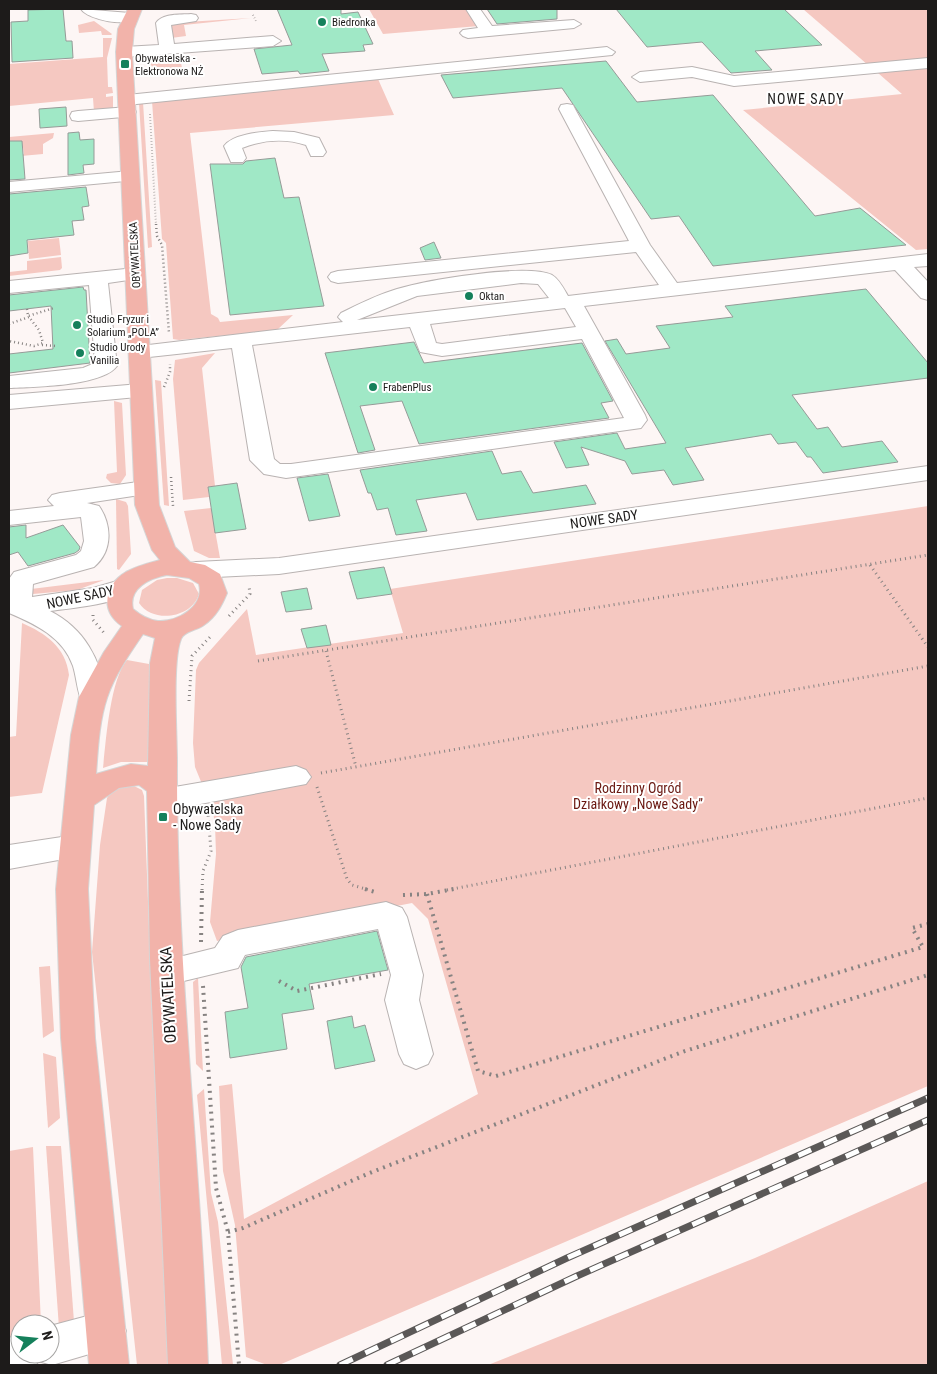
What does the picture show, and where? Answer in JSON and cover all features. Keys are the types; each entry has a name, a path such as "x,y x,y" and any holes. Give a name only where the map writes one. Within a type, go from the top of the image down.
{"main road":[{"name":"OBYWATELSKA","path":"130,599 146,496 140,391 140,352 129,275 130,170 124,52 125,34 133,13"},
{"name":"OBYWATELSKA","path":"146,496 164,550 188,569 213,583 219,611"},
{"path":"108,1348 78,1028 72,932 72,889 85,735 93,697 117,652 130,599 154,569 188,569"},
{"path":"130,599 160,628 174,627 200,617 209,609 219,611"},
{"name":"OBYWATELSKA","path":"174,627 167,640 164,663 162,793 167,972 188,1365"},
{"path":"80,800 100,784 122,775 147,776 162,793"}],"street":[{"path":"88,9 102,16 133,13"},
{"path":"473,9 488,32"},
{"path":"167,50 164,23 169,20 191,18"},
{"path":"468,34 574,24"},
{"path":"124,52 273,41"},
{"path":"78,116 127,106 148,98 607,52"},
{"path":"640,77 692,72 734,81 928,62"},
{"path":"567,109 641,246 672,290"},
{"path":"237,158 233,146 247,140 297,136 313,142 317,152"},
{"path":"9,176 130,170"},
{"path":"9,188 130,170"},
{"path":"338,277 641,246"},
{"path":"140,352 928,260"},
{"path":"900,264 928,294"},
{"path":"9,280 129,275"},
{"path":"9,287 98,280 129,275"},
{"path":"241,340 262,460 266,467 273,471 283,472 633,423 636,420 588,332 567,302 542,278 511,278 416,290 379,302 348,317"},
{"path":"9,382 93,373 106,366 98,280"},
{"path":"418,320 427,348 442,350 588,332"},
{"path":"9,402 140,391"},
{"name":"NOWE SADY","path":"188,569 279,566 928,473"},
{"path":"9,507 146,496"},
{"path":"9,518 82,510 90,512 93,516 96,550 93,556 85,561 23,578 20,582 21,607 56,624 75,644 88,668 93,697"},
{"name":"NOWE SADY","path":"219,611 234,583 279,566"},
{"name":"NOWE SADY","path":"21,607 52,609 130,599"},
{"path":"162,793 201,794 305,776"},
{"path":"9,857 75,847"},
{"path":"167,972 226,959 238,943 386,915 391,917 395,927 406,970 407,979 402,1000 416,1054"},
{"path":"60,1346 108,1348"}],"path":[{"path":"253,15 256,21"},
{"path":"148,98 157,236 162,245 170,348 170,372 163,389"},
{"path":"9,324 54,308"},
{"path":"27,309 28,316 38,330 43,343 41,345"},
{"path":"9,341 31,345 56,346"},
{"path":"28,352 31,345"},
{"path":"170,472 173,509"},
{"path":"258,661 928,555"},
{"path":"870,564 928,647"},
{"path":"219,611 250,594 250,587"},
{"path":"92,616 93,620 109,639"},
{"path":"188,709 192,656 217,630"},
{"path":"326,651 356,766"},
{"path":"385,894 359,888 347,879 305,776 928,666"},
{"path":"201,794 207,810 212,845 209,863 203,871 200,919 216,1188 228,1232 239,1365"},
{"path":"399,896 427,894 928,798"},
{"path":"427,894 478,1071 496,1076 923,947 912,928 928,924"},
{"path":"279,981 297,991 406,970"},
{"path":"228,1232 243,1228 382,1168 685,1051 928,974"}],"green space":[{"path":"369,9 467,9 479,26 383,34"},
{"path":"803,9 928,9 928,59 868,65"},
{"path":"251,18 184,25 186,36 171,38 170,23"},
{"path":"94,21 112,34 102,35 101,31 79,33 78,25"},
{"path":"103,38 112,38 107,58 108,87 112,87 113,93 106,94 106,97 113,96 113,111 94,112 93,98 9,106 9,64 103,57"},
{"path":"180,58 183,73 149,75 149,61"},
{"path":"928,68 928,249 916,250 743,110 902,94 878,73"},
{"path":"378,79 394,115 190,133 211,314 218,318 220,322 293,315 277,330 179,340 173,339 166,243 162,239 152,101"},
{"path":"143,102 152,247 148,248 139,103"},
{"path":"54,133 53,138 43,144 43,154 21,156 24,154 23,147 9,150 9,137"},
{"path":"59,238 61,255 29,259 28,241"},
{"path":"61,257 62,268 60,270 9,276 9,272 27,270 27,261"},
{"path":"215,353 202,368 215,486 208,487 209,497 183,500 173,379 175,360"},
{"path":"155,380 161,381 169,506 164,505"},
{"path":"114,401 122,403 126,475 120,484 111,483 106,478 107,474 117,472"},
{"path":"116,499 126,502 128,506 131,554 119,570 117,569"},
{"name":"Rodzinny Ogród Działkowy „Nowe Sady”","path":"928,506 928,1086 279,1365 267,1365 246,1357 235,1225 223,1171 219,1086 232,1084 244,1219 478,1094 428,919 412,903 217,941 210,922 216,854 215,825 213,811 195,767 193,743 196,670 199,663 247,609 256,655 403,633 390,589"},
{"path":"211,508 220,558 209,558 194,551 184,511"},
{"path":"177,578 193,583 199,594 195,602 181,613 172,615 162,616 145,610 139,603 142,590 157,580"},
{"path":"104,580 77,590 33,594 31,589"},
{"path":"22,623 39,631 53,642 64,656 69,675 42,793 9,797 9,737 16,736"},
{"path":"127,660 149,664 152,759 151,762 121,762 103,768 107,727 116,682"},
{"path":"130,784 142,790 144,796 152,1006 171,1365 137,1365 92,952 100,845 107,798 112,790"},
{"path":"50,966 54,1031 43,1038 39,967"},
{"path":"198,978 203,1071 196,1064 193,982"},
{"path":"43,1053 56,1057 60,1118 48,1128"},
{"path":"204,1089 211,1193 218,1222 233,1365 222,1365 197,1095"},
{"path":"46,1146 61,1146 74,1322 60,1328 60,1314 58,1314"},
{"path":"33,1147 41,1314 10,1314 9,1347 9,1151"},
{"path":"928,1181 928,1365 488,1365 755,1258"}],"building":[{"path":"63,9 66,41 72,41 73,58 12,62 11,22 28,21 28,10"},
{"path":"277,9 341,9 341,14 358,12 373,44 363,45 365,51 322,54 329,71 300,74 298,71 262,74 254,49 292,45"},
{"path":"487,9 557,9 557,19 497,24"},
{"path":"616,9 784,9 822,45 755,51 772,70 731,73 702,42 647,47"},
{"path":"606,61 637,102 713,95 815,216 860,208 906,245 713,266 679,216 651,219 562,88 453,98 441,75"},
{"path":"66,107 67,126 40,128 39,109"},
{"path":"79,132 80,140 94,139 94,164 83,165 84,173 68,175 68,133"},
{"path":"9,141 22,141 25,179 9,180"},
{"path":"275,158 284,198 299,197 324,306 230,315 210,164 243,164 246,161"},
{"path":"86,187 89,206 82,207 84,220 72,221 74,235 27,240 28,253 9,256 9,194"},
{"path":"434,242 441,258 425,260 420,248"},
{"path":"83,287 86,290 90,363 9,373 9,354 53,349 51,306 9,311 9,295"},
{"path":"866,289 928,363 928,378 792,395 817,429 828,427 842,447 882,441 898,462 823,473 811,457 807,457 796,442 778,444 771,434 685,448 704,480 673,485 664,470 632,474 625,461 581,447 589,465 566,468 554,442 617,433 625,449 666,443 605,341 617,339 626,354 670,348 656,326 733,317 725,306"},
{"path":"414,342 424,363 582,343 613,401 601,403 609,418 419,444 402,401 360,406 375,450 358,453 325,353"},
{"path":"492,451 502,474 521,471 533,493 586,485 596,504 477,520 466,493 416,500 427,531 396,535 388,508 377,510 371,493 368,493 360,470"},
{"path":"328,474 340,516 309,521 297,478"},
{"path":"237,483 246,529 215,533 208,487"},
{"path":"26,525 26,538 63,525 80,547 79,550 75,553 28,566 18,552 9,555 9,527"},
{"path":"384,567 392,594 357,599 349,572"},
{"path":"307,588 312,609 286,612 281,592"},
{"path":"326,625 331,645 307,648 301,629"},
{"path":"377,931 388,970 309,984 314,1009 282,1014 287,1049 230,1058 225,1012 248,1008 241,967 246,957"},
{"path":"352,1016 354,1028 365,1025 375,1061 335,1069 327,1021"}],"railway":[{"path":"340,1365 567,1258 928,1098"},
{"path":"387,1365 577,1276 928,1120"}],"place":[{"name":"Biedronka","path":"322,22"},
{"name":"Obywatelska - Elektronowa NŻ","path":"125,64"},
{"name":"Oktan","path":"469,296"},
{"name":"Studio Fryzur i Solarium „POLA”","path":"77,325"},
{"name":"Studio Urody Vanilia","path":"80,353"},
{"name":"FrabenPlus","path":"373,387"},
{"name":"Obywatelska - Nowe Sady","path":"163,817"}],"district":[{"name":"NOWE SADY","path":"806,99"}]}
